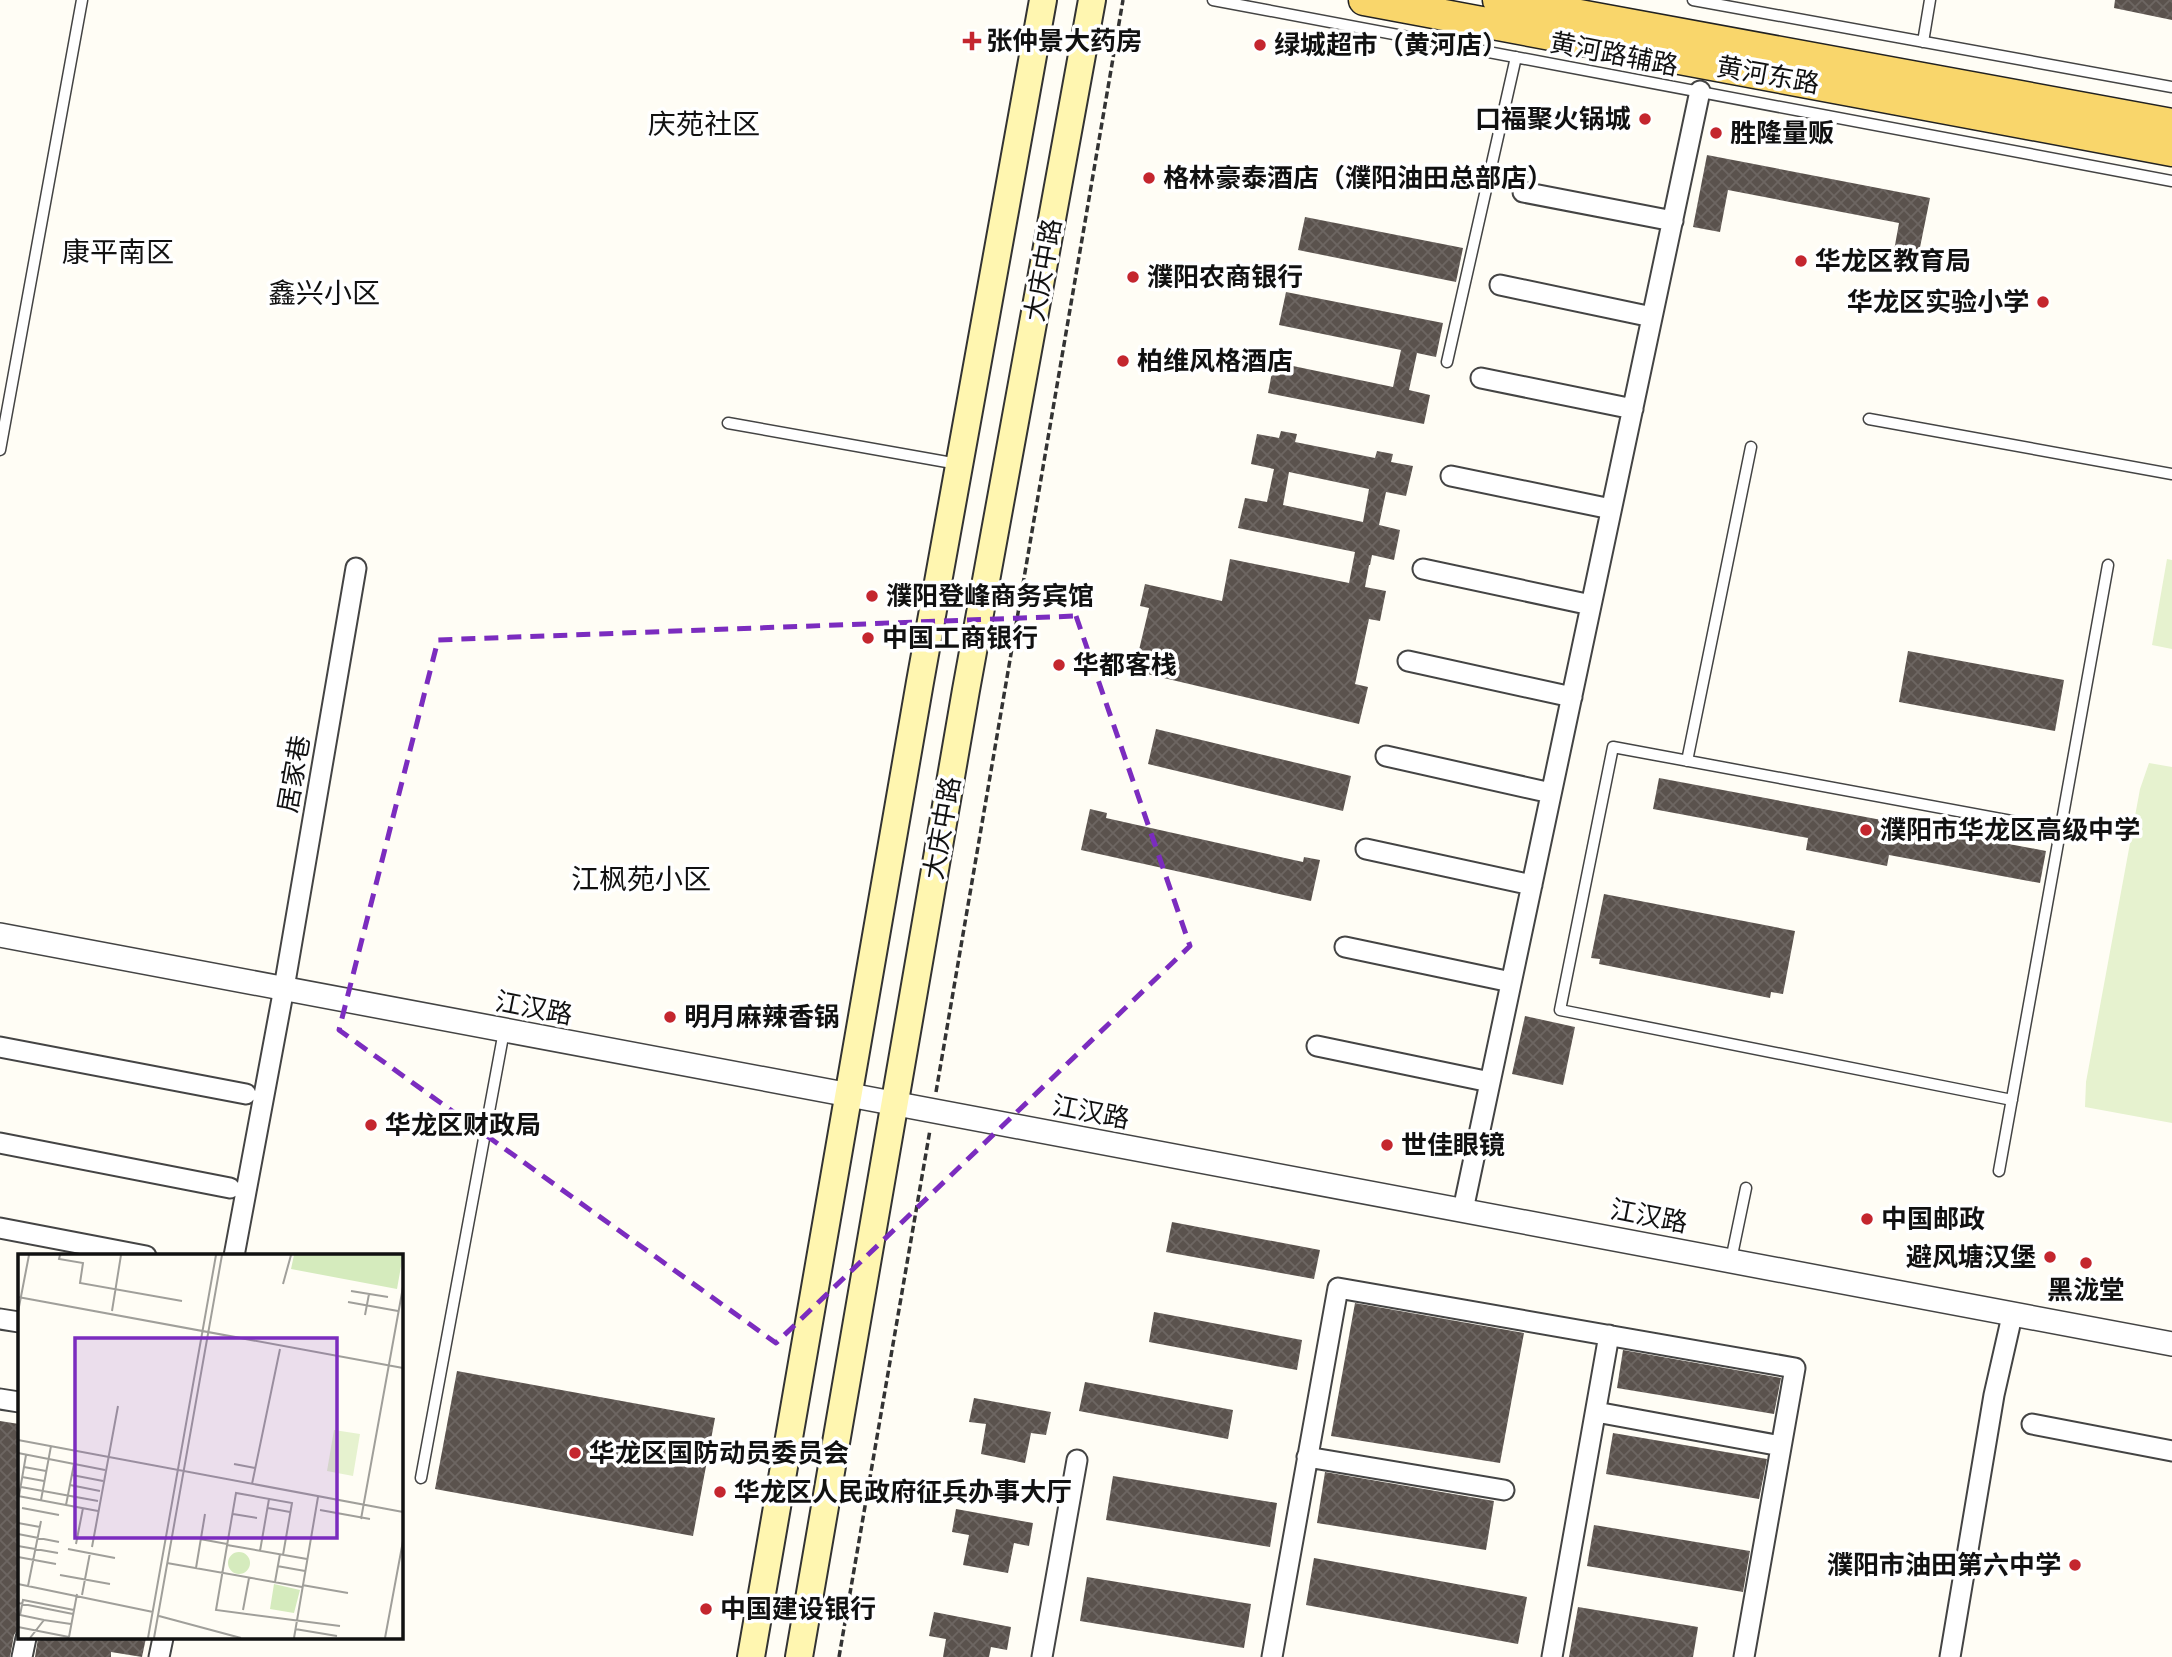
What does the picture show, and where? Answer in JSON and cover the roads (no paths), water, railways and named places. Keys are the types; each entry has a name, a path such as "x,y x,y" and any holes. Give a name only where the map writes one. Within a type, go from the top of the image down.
{"main road":[{"name":"大庆中路","path":"751,1657 1043,0"},
{"name":"大庆中路","path":"799,1657 968,676 1092,0"},
{"name":"黄河东路","path":"1364,0 2172,150"},
{"name":"黄河东路","path":"1498,0 2172,124"}],"street":[{"path":"1463,1210 1700,91"},
{"path":"1524,192 1672,221"},
{"path":"1500,285 1652,317"},
{"path":"1481,378 1633,410"},
{"path":"1451,476 1611,509"},
{"name":"居家巷","path":"234,1254 284,988 356,568"},
{"path":"1423,569 1591,605"},
{"path":"1408,661 1572,697"},
{"path":"1386,756 1551,793"},
{"path":"1366,849 1532,885"},
{"name":"江汉路","path":"0,935 2172,1344"},
{"path":"1345,947 1511,982"},
{"path":"1317,1046 1490,1082"},
{"path":"0,1047 246,1094"},
{"path":"0,1143 230,1188"},
{"path":"0,1228 136,1254"},
{"path":"1272,1657 1338,1288 1795,1368 1744,1657"},
{"path":"1950,1657 1994,1395 2012,1316"},
{"path":"0,1319 18,1322"},
{"path":"1552,1657 1609,1335"},
{"path":"0,1399 18,1402"},
{"path":"1595,1412 1782,1446"},
{"path":"2032,1424 2172,1451"},
{"path":"1307,1457 1504,1490"},
{"path":"1042,1657 1077,1460"}],"lane":[{"path":"0,450 82,0"},
{"name":"黄河路辅路","path":"1213,0 2172,181"},
{"path":"1693,0 2172,87"},
{"path":"1923,42 1930,0"},
{"path":"1447,362 1516,57"},
{"path":"1868,419 2172,474"},
{"path":"728,423 959,465"},
{"path":"1688,761 1751,447"},
{"path":"1999,1171 2108,565"},
{"path":"2012,1100 1560,1010 1613,747 2060,830"},
{"path":"421,1478 504,1031"},
{"path":"1731,1260 1746,1188"}],"place":[{"name":"张仲景大药房","path":"972,41"},
{"name":"绿城超市（黄河店）","path":"1260,45"},
{"name":"口福聚火锅城","path":"1645,119"},
{"name":"胜隆量贩","path":"1716,133"},
{"name":"格林豪泰酒店（濮阳油田总部店）","path":"1149,178"},
{"name":"华龙区教育局","path":"1801,261"},
{"name":"濮阳农商银行","path":"1133,277"},
{"name":"华龙区实验小学","path":"2043,302"},
{"name":"柏维风格酒店","path":"1123,361"},
{"name":"濮阳登峰商务宾馆","path":"872,596"},
{"name":"中国工商银行","path":"868,638"},
{"name":"华都客栈","path":"1059,665"},
{"name":"濮阳市华龙区高级中学","path":"1866,830"},
{"name":"明月麻辣香锅","path":"670,1017"},
{"name":"华龙区财政局","path":"371,1125"},
{"name":"世佳眼镜","path":"1387,1145"},
{"name":"中国邮政","path":"1867,1219"},
{"name":"避风塘汉堡","path":"2050,1257"},
{"name":"黑泷堂","path":"2086,1263"},
{"name":"华龙区国防动员委员会","path":"575,1453"},
{"name":"华龙区人民政府征兵办事大厅","path":"720,1492"},
{"name":"濮阳市油田第六中学","path":"2075,1565"},
{"name":"中国建设银行","path":"706,1609"}],"district":[{"name":"庆苑社区","path":"704,124"},
{"name":"康平南区","path":"118,252"},
{"name":"鑫兴小区","path":"324,293"},
{"name":"江枫苑小区","path":"641,879"}]}
